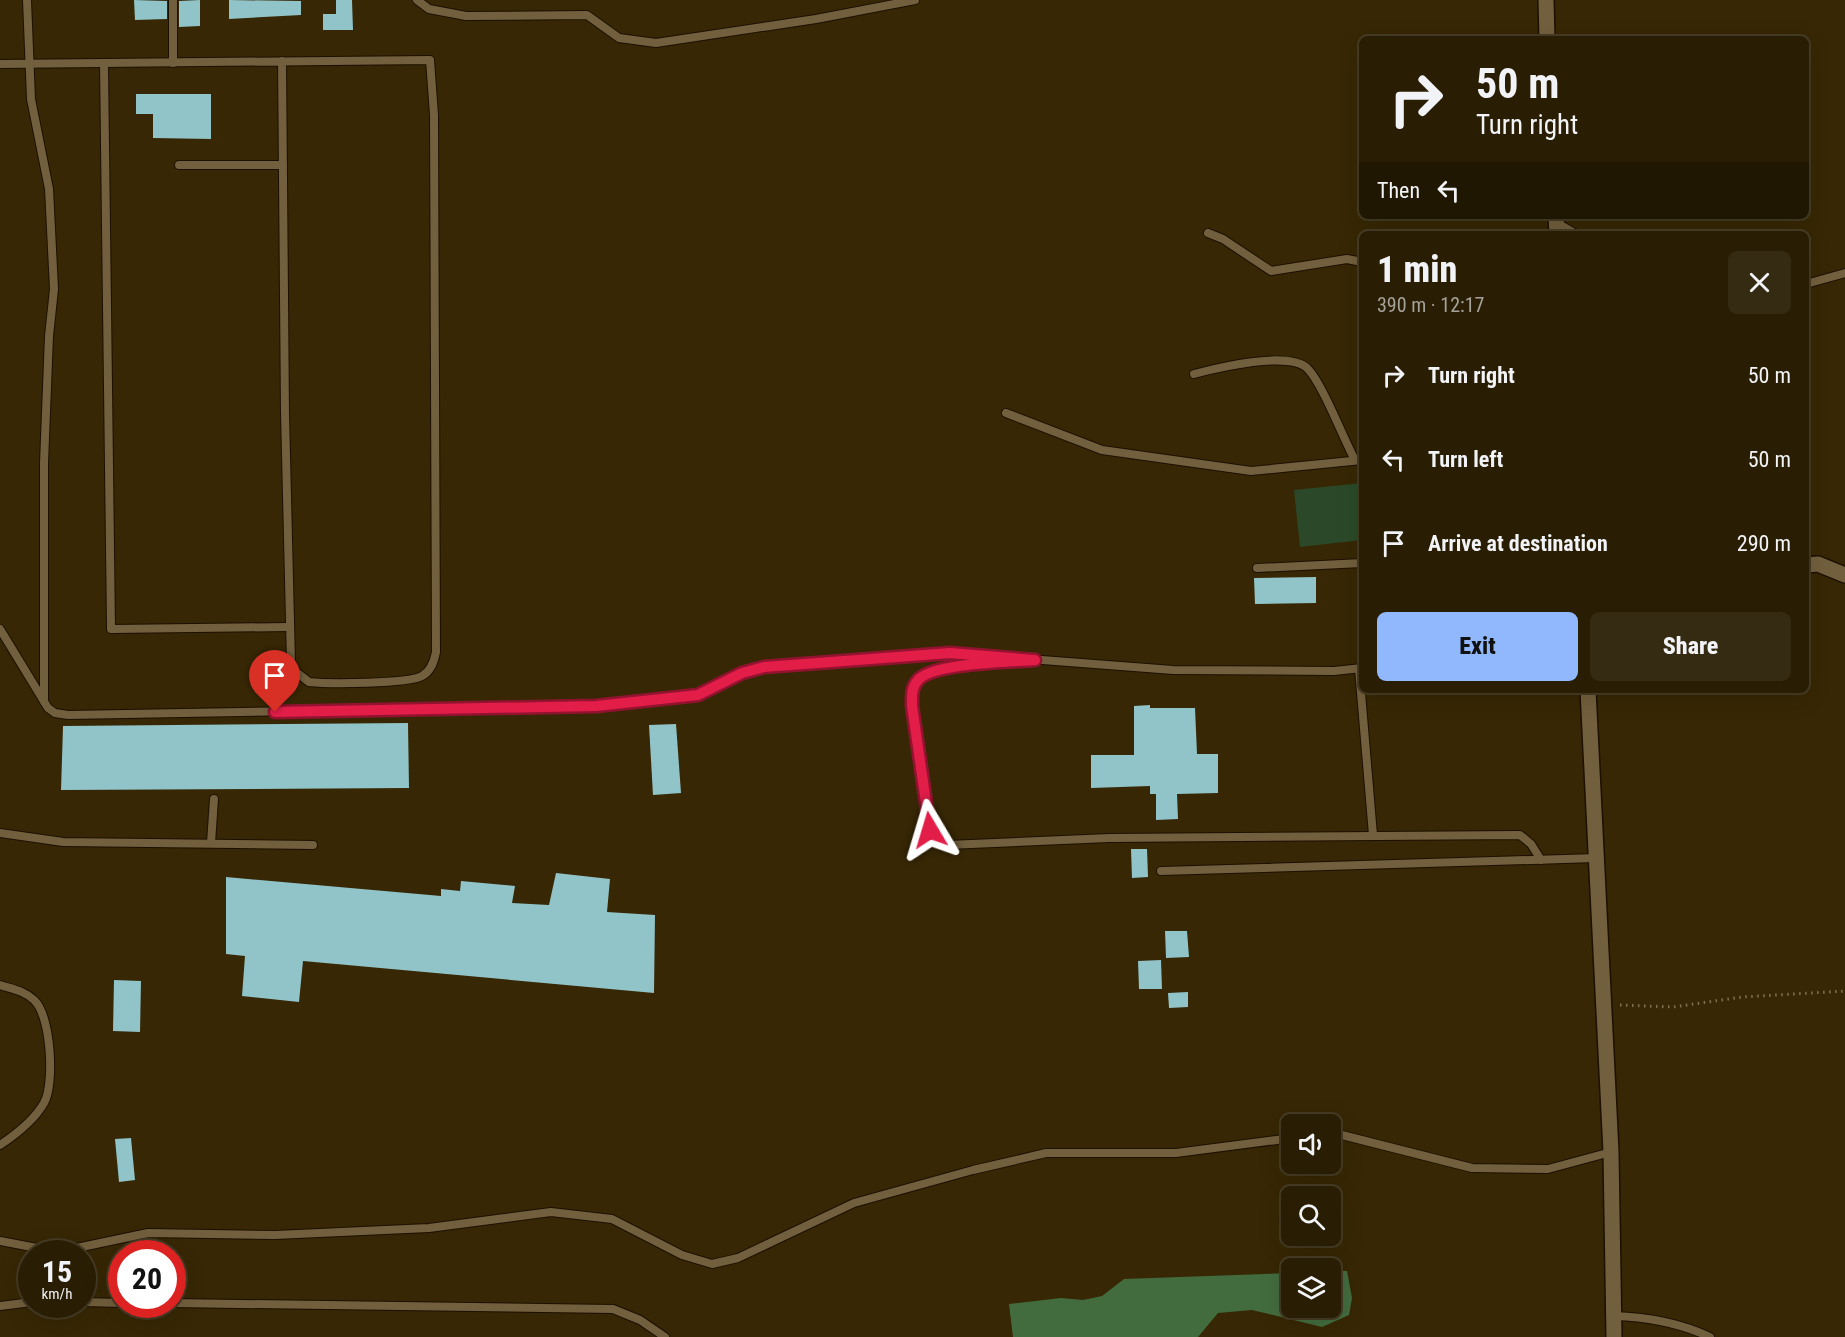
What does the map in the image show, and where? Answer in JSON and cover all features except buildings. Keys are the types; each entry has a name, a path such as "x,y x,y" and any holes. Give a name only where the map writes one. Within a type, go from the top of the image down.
{"street":[{"path":"1546,0 1547,36"},
{"path":"1809,565 1818,564 1845,575"},
{"path":"1588,693 1611,1152 1614,1337"}],"lane":[{"path":"27,0 31,99 49,189 54,289 49,336 44,463 44,702"},
{"path":"173,0 173,63"},
{"path":"417,0 429,9 466,16 587,15 619,38 656,44 816,19 915,0"},
{"path":"0,64 430,60 434,115 434,662 426,674 410,680 309,682 296,672 291,663 288,627 282,62"},
{"path":"104,64 111,629 288,627"},
{"path":"179,165 283,165"},
{"path":"1557,224 1570,231"},
{"path":"1208,233 1223,239 1271,271 1347,259 1359,261"},
{"path":"1809,283 1845,273"},
{"path":"1006,413 1102,450 1251,471 1358,460 1317,382 1306,366 1284,360 1247,363 1194,374"},
{"path":"1257,568 1359,563"},
{"path":"0,629 44,702 55,713 68,715 596,706 698,695 742,673 764,667 950,653 1173,670 1334,671 1359,668"},
{"path":"1035,660 951,667 919,678 912,688 912,706 930,830 933,837 940,842 948,845 1109,838 1520,835 1531,844 1541,860"},
{"path":"1363,693 1373,835"},
{"path":"211,843 214,799"},
{"path":"0,833 63,842 314,845"},
{"path":"1161,871 1596,858"},
{"path":"0,986 21,991 35,1000 43,1012 48,1036 49,1087 43,1106 0,1145"},
{"path":"1341,1135 1472,1168 1548,1169 1611,1152"},
{"path":"0,1241 37,1248 72,1249 148,1233 275,1235 429,1228 551,1212 612,1219 682,1255 712,1264 738,1258 854,1203 973,1170 1046,1153 1176,1153 1281,1139"},
{"path":"186,1303 613,1309 640,1320 665,1337"},
{"path":"0,1306 18,1304"},
{"path":"1614,1316 1643,1317 1710,1337"}],"path":[{"path":"1603,1000 1617,1005 1673,1007 1742,997 1845,991"}],"green space":[{"path":"1359,483 1359,540 1300,547 1294,490"},
{"path":"1341,1271 1347,1271 1352,1298 1349,1315 1322,1327 1285,1318 1341,1318"},
{"path":"1281,1273 1281,1317 1252,1310 1218,1313 1198,1337 1013,1337 1009,1304 1061,1298 1083,1300 1102,1296 1124,1279"}],"route":[{"path":"275,712 596,706 698,695 742,673 764,667 950,653 1035,660 951,667 919,678 912,688 912,706 930,830"}]}
